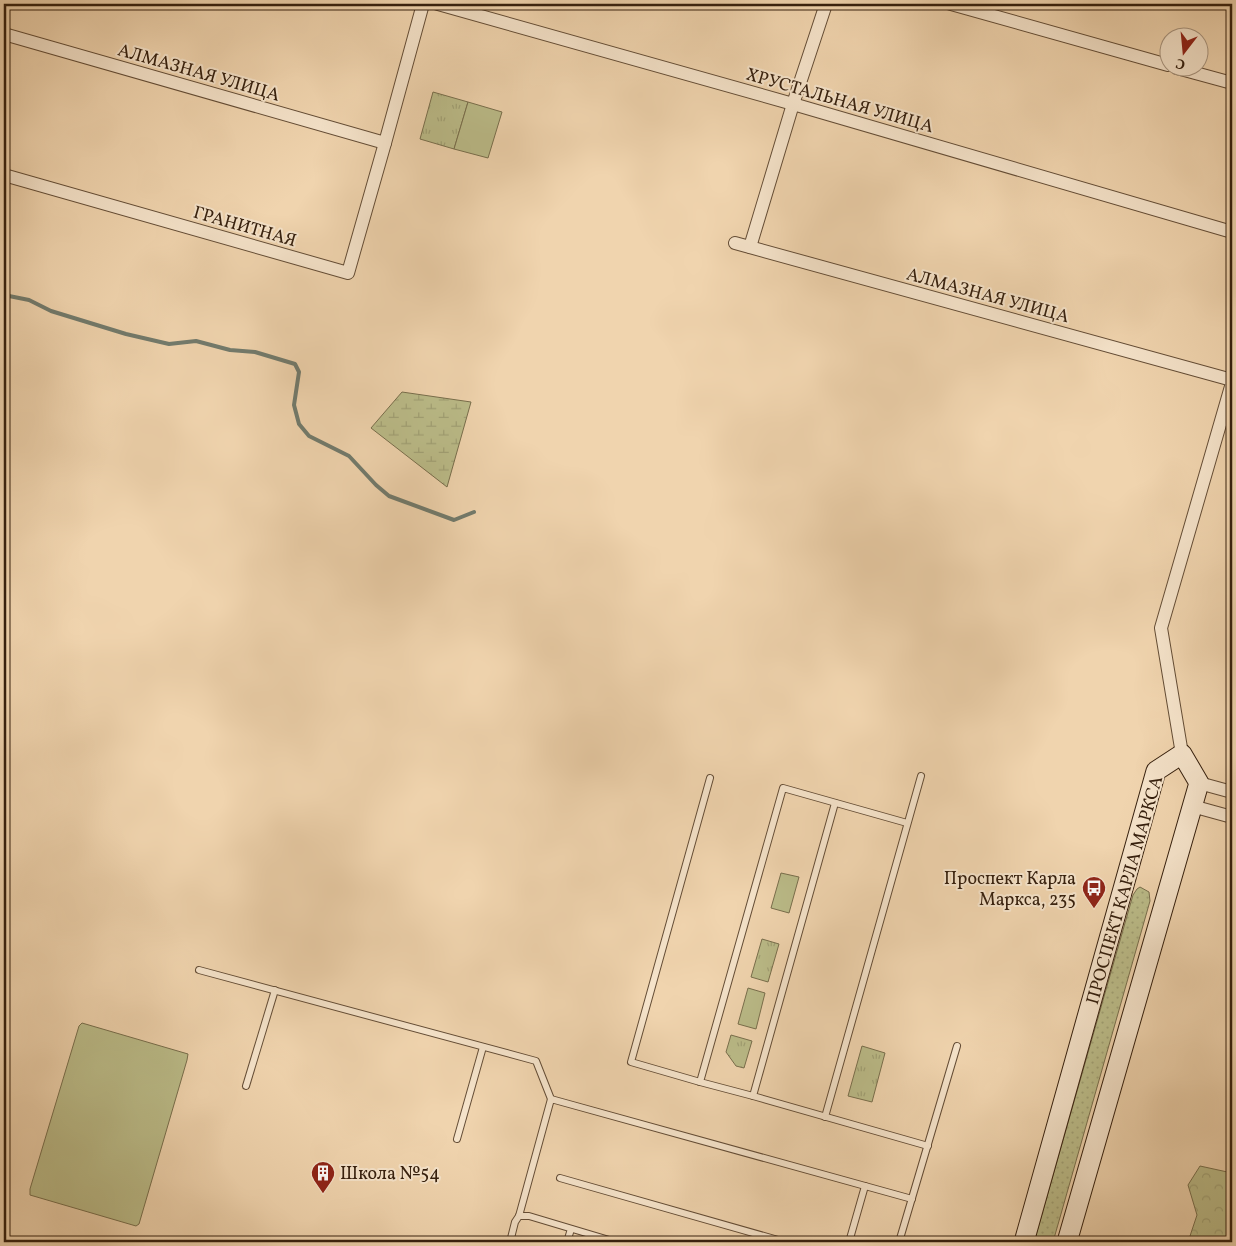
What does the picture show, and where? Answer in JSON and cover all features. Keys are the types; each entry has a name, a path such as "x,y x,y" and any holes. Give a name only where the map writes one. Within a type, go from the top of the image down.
{"street":[{"path":"385,143 423,4"},
{"name":"ХРУСТАЛЬНАЯ УЛИЦА","path":"438,4 793,104 1232,232"},
{"path":"750,247 793,104 826,4"},
{"path":"951,4 1158,62"},
{"name":"АЛМАЗНАЯ УЛИЦА","path":"4,34 385,143"},
{"path":"1208,76 1232,83"},
{"name":"ГРАНИТНАЯ","path":"4,176 348,273 385,143"},
{"name":"АЛМАЗНАЯ УЛИЦА","path":"735,243 1232,382"},
{"path":"1182,754 1161,628 1232,382"},
{"name":"ПРОСПЕКТ КАРЛА МАРКСА","path":"1024,1242 1156,771 1182,754 1199,783"},
{"path":"1067,1242 1199,783 1232,792"},
{"path":"1192,806 1232,816"}],"lane":[{"path":"825,1117 921,776"},
{"path":"710,778 630,1062 928,1146"},
{"path":"700,1082 783,788 907,823"},
{"path":"752,1096 835,803"},
{"path":"199,970 536,1061 551,1099 510,1242"},
{"path":"246,1086 275,990"},
{"path":"899,1242 957,1046"},
{"path":"457,1139 483,1047"},
{"path":"551,1099 912,1199"},
{"path":"560,1178 785,1242"},
{"path":"850,1242 865,1186"},
{"path":"519,1216 529,1216 616,1242"},
{"path":"567,1242 571,1229"}],"green space":[{"path":"433,92 468,102 454,149 420,139"},
{"path":"468,102 502,112 488,158 454,149"},
{"path":"402,392 471,402 447,487 371,428"},
{"path":"781,873 799,877 789,913 771,908"},
{"path":"1140,887 1149,892 1150,901 1053,1242 1034,1242 1133,895"},
{"path":"762,939 779,944 768,982 751,977"},
{"path":"748,988 765,993 756,1029 738,1024"},
{"path":"82,1023 188,1054 139,1224 136,1226 30,1195 30,1189 79,1026"},
{"path":"731,1035 752,1041 744,1068 736,1066 726,1052"},
{"path":"862,1046 885,1053 872,1102 848,1096"},
{"path":"1200,1166 1232,1173 1232,1242 1188,1242 1197,1215 1188,1185"}],"waterway":[{"path":"4,295 29,300 51,311 126,334 169,344 196,341 230,350 255,352 295,364 299,372 294,405 299,424 309,436 349,456 389,496 454,520 474,512"}],"place":[{"name":"Проспект Карла Маркса, 235","path":"1094,909"},
{"name":"Школа №54","path":"323,1194"}]}
